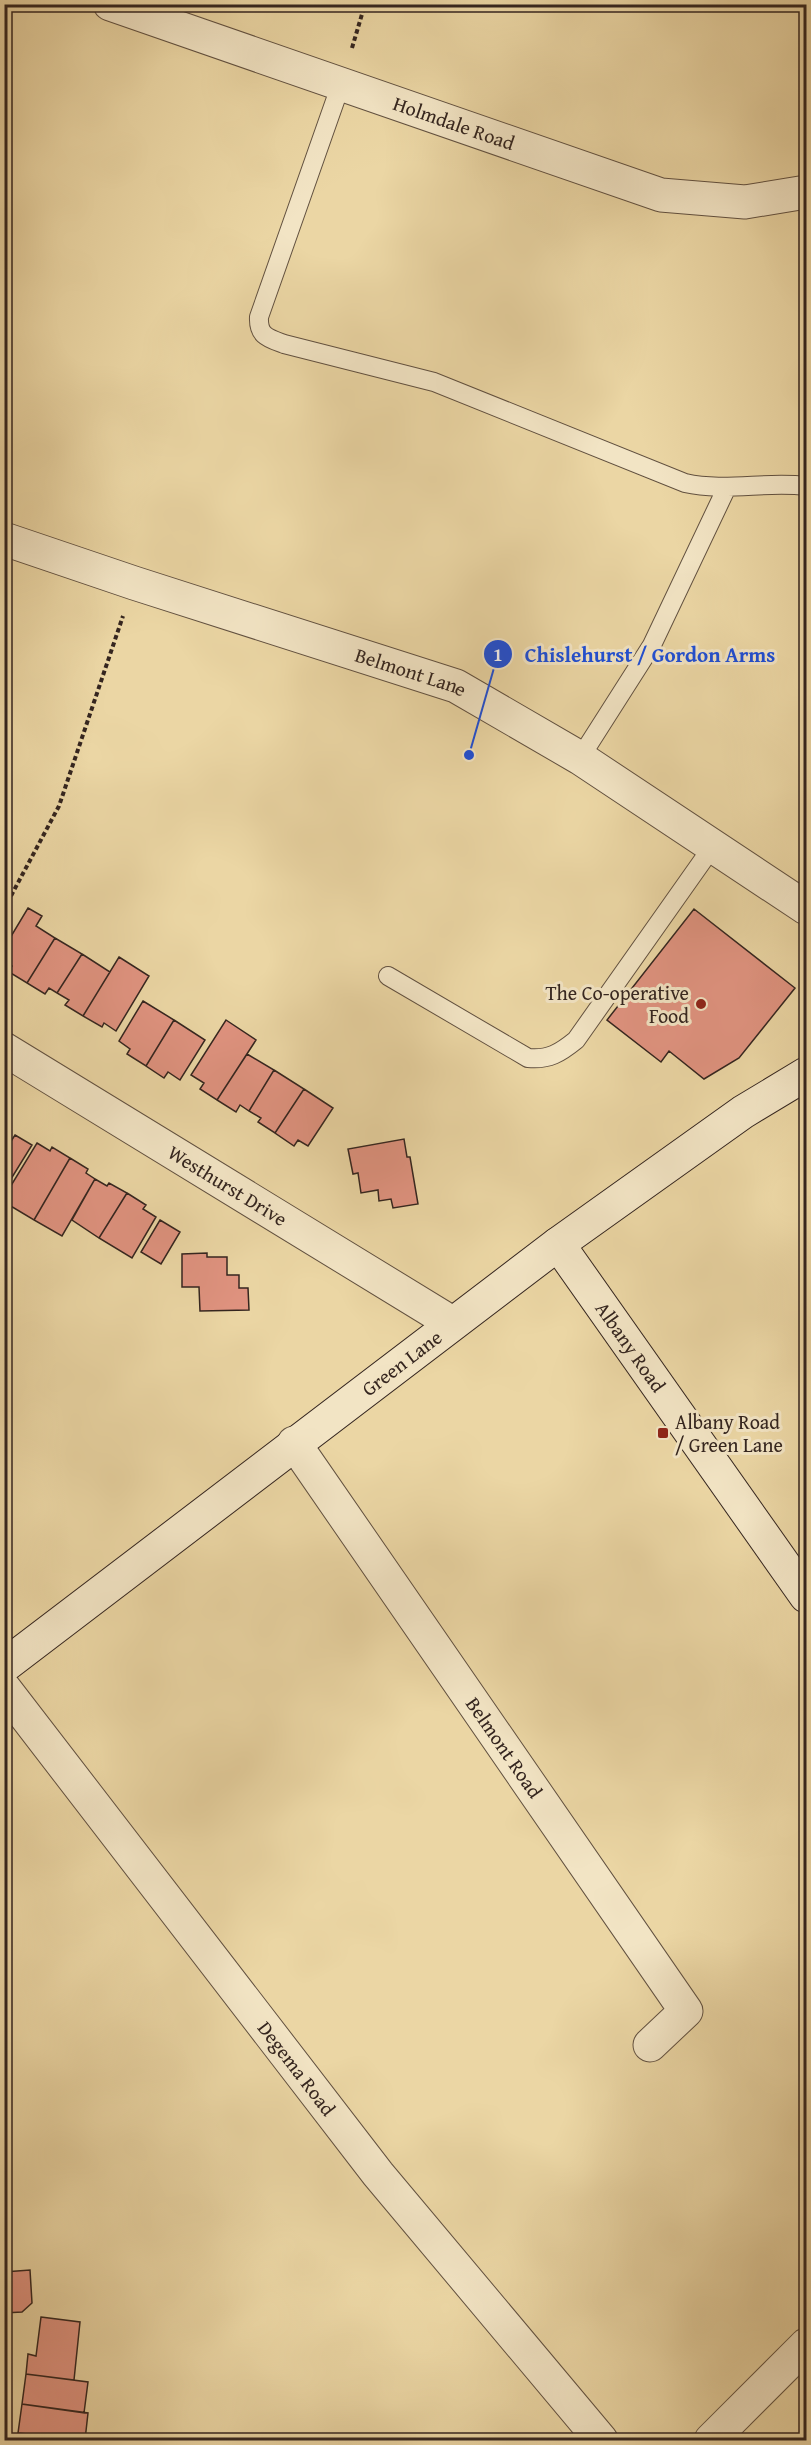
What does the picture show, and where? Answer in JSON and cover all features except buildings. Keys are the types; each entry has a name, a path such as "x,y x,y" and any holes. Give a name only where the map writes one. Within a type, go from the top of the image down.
{"street":[{"name":"Holmdale Road","path":"110,4 661,195 746,202 807,192"},
{"name":"Belmont Lane","path":"4,539 456,686 580,758 807,908"},
{"name":"Westhurst Drive","path":"4,1049 452,1323"},
{"name":"Green Lane","path":"4,1666 558,1244 743,1112 807,1074"},
{"name":"Albany Road","path":"558,1244 807,1596"},
{"name":"Belmont Road","path":"294,1443 686,2011 650,2045"},
{"name":"Degema Road","path":"4,1688 378,2174 601,2440"},
{"path":"711,2440 807,2345"}],"lane":[{"path":"341,84 259,317 261,333 284,344 434,382 672,480 702,487 766,483 807,486"},
{"path":"580,758 652,645 727,487"},
{"path":"388,976 528,1058 540,1059 558,1055 576,1040 713,846"}],"path":[{"path":"341,84 365,4"},
{"path":"4,909 59,806 134,583"}],"place":[{"name":"Chislehurst / Gordon Arms","path":"469,755"},
{"name":"The Co-operative Food","path":"701,1004"},
{"name":"Albany Road / Green Lane","path":"663,1433"}]}
